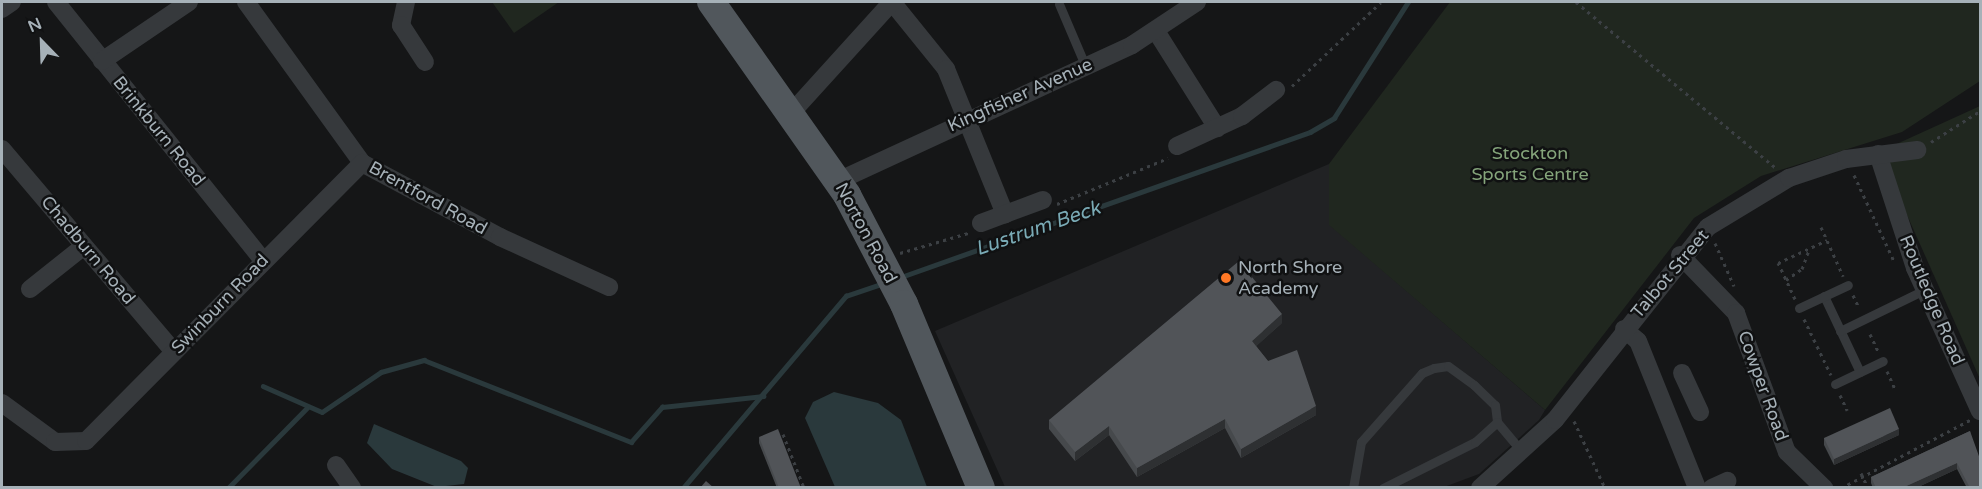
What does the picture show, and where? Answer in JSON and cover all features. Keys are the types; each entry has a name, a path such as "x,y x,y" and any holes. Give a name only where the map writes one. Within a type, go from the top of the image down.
{"main road":[{"name":"Norton Road","path":"711,2 792,111 838,181 890,276 981,488"}],"street":[{"path":"2,9 12,2"},
{"name":"Brinkburn Road","path":"56,2 262,259"},
{"path":"102,61 189,2"},
{"name":"Brentford Road","path":"246,2 362,163 500,237 610,285"},
{"path":"406,2 401,26 425,62"},
{"path":"792,111 892,2 946,69 968,117 1005,214"},
{"name":"Kingfisher Avenue","path":"838,181 968,117 1156,31 1197,2"},
{"path":"1156,31 1217,128"},
{"path":"1177,146 1217,128 1276,90"},
{"name":"Chadburn Road","path":"2,149 174,352"},
{"name":"Talbot Street","path":"1480,488 1502,481 1523,453 1567,407 1680,255 1708,227 1789,178 1846,159 1917,150"},
{"name":"Routledge Road","path":"1878,154 1924,290 1980,413"},
{"name":"Swinburn Road","path":"2,403 55,442 79,444 174,352 262,259 362,163"},
{"path":"981,223 1043,200"},
{"path":"30,289 84,246"},
{"name":"Cowper Road","path":"1680,255 1736,313 1787,452 1824,488"},
{"path":"1624,329 1638,341 1697,488"},
{"path":"1682,373 1700,412"},
{"path":"1663,402 1690,392"},
{"path":"336,465 352,488"}],"lane":[{"path":"1059,4 1085,65"},
{"path":"1799,308 1848,285"},
{"path":"1840,331 1924,290"},
{"path":"1824,296 1860,372"},
{"path":"1835,384 1883,361"},
{"path":"1353,488 1361,442 1422,373 1448,366 1495,405 1497,423 1523,453"},
{"path":"1383,488 1475,442 1497,423"}],"path":[{"path":"1576,2 1789,178"},
{"path":"1917,150 1980,111"},
{"path":"1846,159 1897,267"},
{"path":"1708,227 1740,299 1736,313"},
{"path":"1821,227 1861,312 1870,308"},
{"path":"1827,240 1778,263 1847,410"},
{"path":"1786,280 1802,269 1810,248"},
{"path":"1567,407 1605,488"},
{"path":"1841,488 1861,473 1980,413"},
{"path":"783,434 804,488"},
{"path":"1861,473 1868,488"}],"shaded area":[{"name":"North Shore Academy","path":"1329,164 1330,225 1545,410 1539,420 1479,474 1444,487 1005,487 935,331"},
{"path":"834,392 878,403 901,420 927,487 835,487 805,418 813,402"},
{"path":"374,424 461,461 468,468 464,484 437,487 392,469 367,443"}],"green space":[{"path":"492,2 559,2 514,33"},
{"name":"Stockton Sports Centre","path":"1450,2 1980,2 1980,81 1902,132 1761,176 1694,218 1545,410 1329,225 1329,164"},
{"path":"1980,106 1980,379 1879,152"}],"building":[{"path":"1239,261 1282,314 1252,341 1268,361 1297,350 1316,406 1241,449 1225,419 1137,468 1109,426 1075,452 1049,420"},
{"path":"1890,408 1899,429 1834,459 1824,438"},
{"path":"778,429 801,488 779,488 759,437"},
{"path":"1970,431 1980,459 1980,488 1970,488 1957,463 1902,488 1876,488 1871,477"},
{"path":"706,481 714,488 700,488"}],"waterway":[{"name":"Lustrum Beck","path":"901,277 1310,132 1334,118 1408,2"},
{"name":"Lustrum Beck","path":"683,488 846,296 881,284"},
{"path":"263,386 322,412 381,372 424,360 631,442 662,407 763,396"},
{"path":"228,488 307,408"}],"place":[{"name":"North Shore Academy","path":"1226,278"}]}
